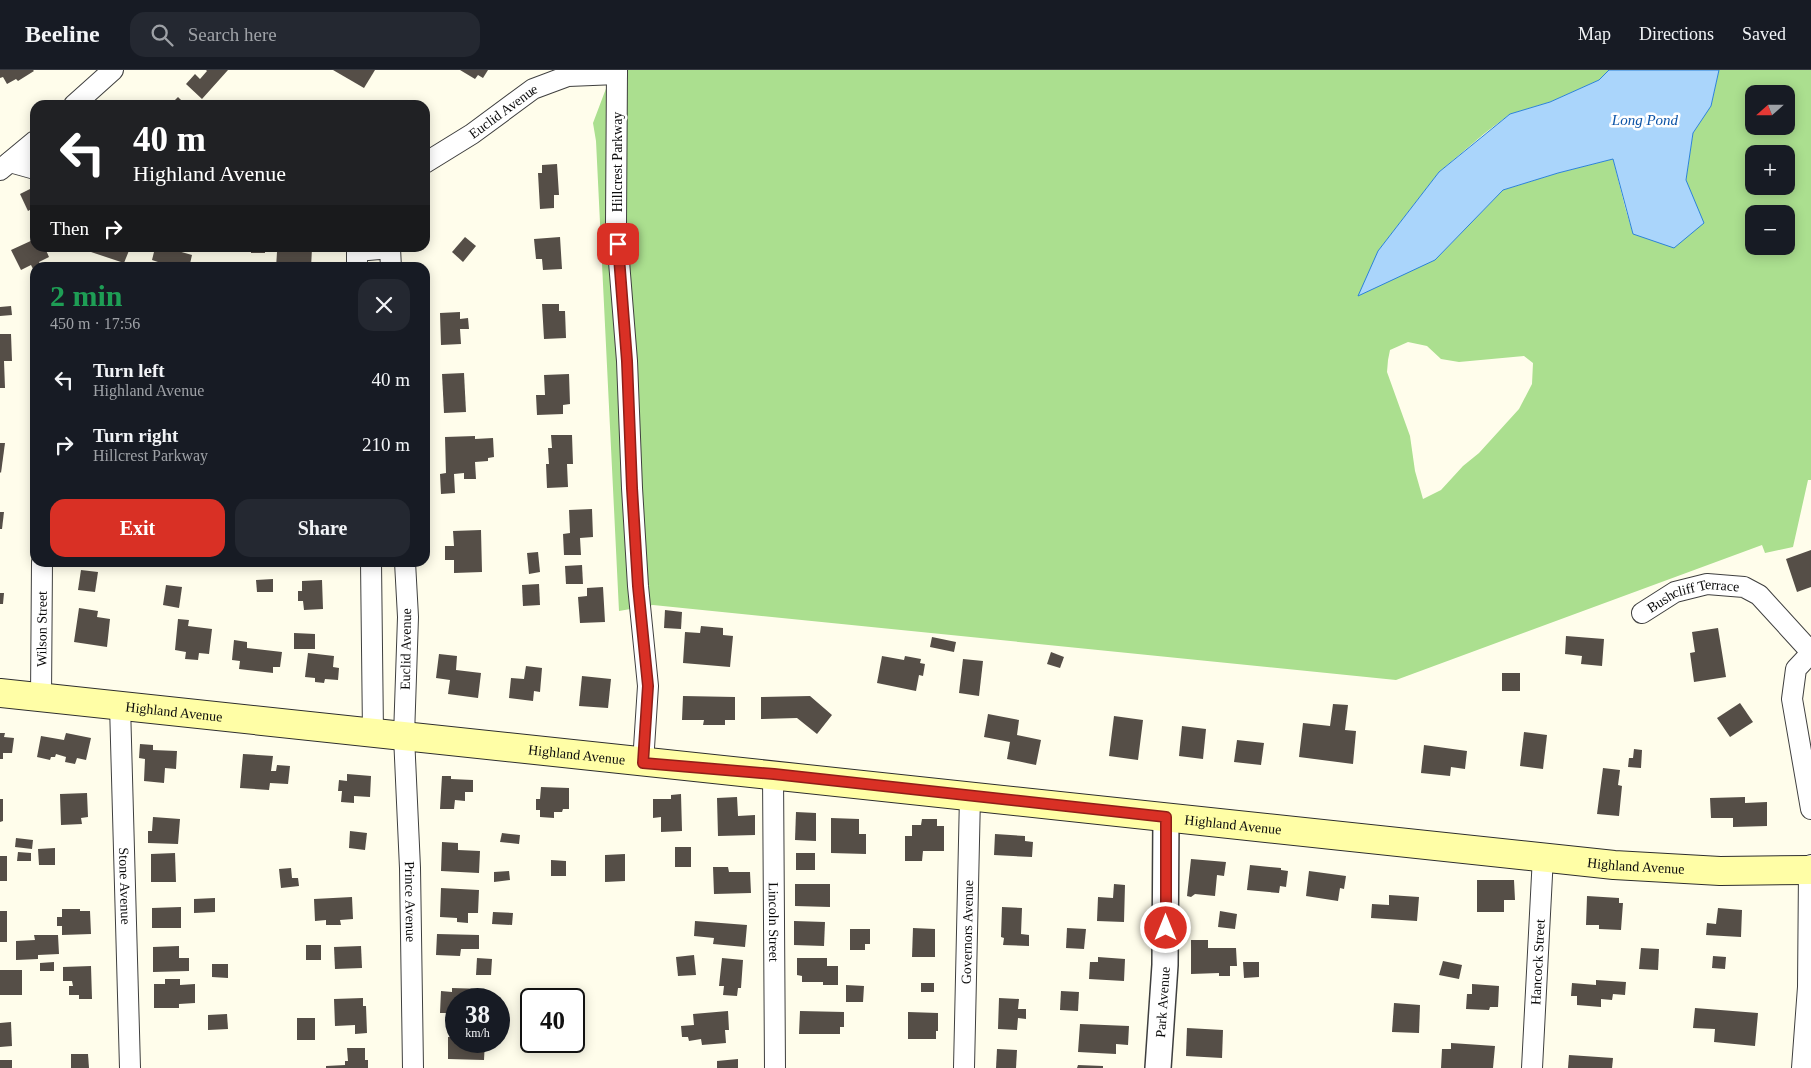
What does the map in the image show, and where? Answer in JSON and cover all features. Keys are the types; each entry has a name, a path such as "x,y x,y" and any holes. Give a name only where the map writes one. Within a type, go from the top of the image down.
{"main road":[{"name":"Highland Avenue","path":"0,693 1614,865 1720,871 1810,868"}],"street":[{"path":"80,100 113,70"},
{"name":"Euclid Avenue","path":"430,160 472,134 533,89 570,73 617,72"},
{"name":"Hillcrest Parkway","path":"617,72 616,224 627,361 638,586 648,686 643,763"},
{"path":"5,166 30,145"},
{"path":"5,166 30,168"},
{"name":"Wilson Street","path":"41,697 42,567"},
{"path":"371,567 373,734"},
{"name":"Euclid Avenue","path":"404,736 408,617 405,567"},
{"name":"Bushcliff Terrace","path":"1642,613 1675,592 1707,584 1744,587 1759,595 1811,653"},
{"path":"1811,653 1796,669 1792,699 1811,809"},
{"name":"Stone Avenue","path":"120,705 130,1068"},
{"name":"Prince Avenue","path":"404,736 410,868 413,1068"},
{"name":"Lincoln Street","path":"774,774 775,1068"},
{"name":"Governors Avenue","path":"964,1068 970,796"},
{"name":"Park Avenue","path":"1158,1068 1165,965 1166,817"},
{"name":"Hancock Street","path":"1532,1068 1543,856"},
{"path":"1802,1068 1808,988 1810,868"}],"green space":[{"path":"613,70 1609,70 1599,80 1550,102 1510,114 1485,133 1439,172 1378,251 1435,260 1503,190 1613,159 1633,234 1703,223 1686,180 1693,133 1711,106 1719,70 1811,70 1811,480 1808,480 1793,547 1765,553 1762,545 1396,680 653,605 619,611 596,141 593,123","holes":["1408,342 1427,346 1441,359 1459,362 1524,356 1533,363 1532,384 1519,409 1479,453 1463,466 1441,490 1423,499 1415,471 1410,436 1387,372 1390,350"]}],"water":[{"name":"Long Pond","path":"1609,70 1719,70 1711,106 1693,133 1686,180 1704,223 1674,248 1633,234 1613,159 1503,190 1435,260 1358,296 1378,251 1439,172 1510,114 1550,102 1599,80"}],"building":[{"path":"0,70 34,71 18,81 16,79 7,84 3,77 0,78"},
{"path":"206,70 228,70 202,99 186,84 195,74 200,79"},
{"path":"333,70 375,70 364,88"},
{"path":"460,70 488,70 483,78 478,75 475,79"},
{"path":"557,164 559,195 554,195 554,208 540,209 538,173 542,173 542,165"},
{"path":"30,189 30,210 28,211 20,194"},
{"path":"465,237 476,246 463,262 452,252"},
{"path":"560,237 562,269 543,270 542,259 536,259 534,239"},
{"path":"30,241 30,252 47,252 49,257 39,262 30,262 30,266 21,270 11,250"},
{"path":"91,252 128,252 124,262"},
{"path":"154,252 182,252 192,255 190,262 158,262 152,260"},
{"path":"277,252 312,252 311,262 276,262"},
{"path":"542,304 559,304 559,311 565,311 566,338 544,339"},
{"path":"11,306 12,315 0,316 0,307"},
{"path":"460,312 460,319 468,318 469,329 460,329 461,344 441,345 440,313"},
{"path":"0,334 11,334 12,361 4,361 5,388 0,388"},
{"path":"464,373 466,412 444,413 442,374"},
{"path":"569,374 570,404 563,405 563,414 537,415 536,395 545,395 544,375"},
{"path":"551,435 572,435 573,464 567,464 568,487 547,488 546,464 549,464 548,448 552,448"},
{"path":"475,436 475,439 493,438 494,457 488,458 488,461 475,462 476,479 464,479 464,473 454,474 455,493 441,494 440,474 446,473 445,437"},
{"path":"0,443 5,443 1,473 0,472"},
{"path":"592,509 593,537 580,538 581,555 564,555 563,534 570,533 569,510"},
{"path":"0,512 4,512 2,529 0,529"},
{"path":"481,530 482,572 454,573 454,560 445,560 445,546 454,546 453,531"},
{"path":"1811,550 1811,587 1797,592 1786,559"},
{"path":"538,552 540,572 529,574 527,553"},
{"path":"582,565 583,584 566,584 565,566"},
{"path":"81,570 98,572 95,592 78,590"},
{"path":"273,579 273,592 257,592 256,580"},
{"path":"322,580 323,609 304,610 303,601 298,601 298,591 302,591 302,581"},
{"path":"539,584 540,605 523,606 522,585"},
{"path":"166,585 182,587 179,608 163,605"},
{"path":"603,587 605,622 580,623 578,597 587,596 587,588"},
{"path":"0,593 4,593 3,604 0,604"},
{"path":"79,608 98,611 97,617 110,619 107,647 74,642"},
{"path":"665,610 682,612 681,629 664,628"},
{"path":"178,619 189,620 188,626 212,629 209,654 199,653 198,660 185,659 186,652 175,650"},
{"path":"701,626 723,628 723,635 733,636 730,667 683,663 685,632 700,633"},
{"path":"1718,628 1726,677 1694,682 1690,653 1695,652 1692,632"},
{"path":"294,633 315,634 315,649 294,649"},
{"path":"1566,636 1604,639 1602,666 1581,664 1582,656 1565,654"},
{"path":"932,637 956,642 954,652 930,647"},
{"path":"234,640 247,642 247,648 282,652 280,667 273,667 273,673 239,669 240,661 232,660"},
{"path":"1051,652 1064,657 1060,668 1047,664"},
{"path":"308,653 334,656 333,667 339,668 338,680 325,679 324,683 315,682 315,678 305,677"},
{"path":"439,654 457,656 456,670 481,673 478,698 448,694 450,680 436,678"},
{"path":"882,656 904,660 905,656 921,659 920,663 925,664 923,676 919,675 916,691 877,683"},
{"path":"963,659 983,661 979,696 959,693"},
{"path":"526,666 542,668 540,692 534,691 533,701 509,698 511,678 524,679"},
{"path":"1502,673 1520,673 1520,691 1502,691"},
{"path":"582,676 611,679 608,708 579,706"},
{"path":"683,696 735,697 735,720 725,720 725,725 703,725 704,720 682,720"},
{"path":"810,696 832,715 817,734 797,718 761,719 761,697"},
{"path":"1740,703 1753,722 1730,737 1717,718"},
{"path":"1333,704 1348,705 1345,730 1356,731 1353,764 1299,757 1303,723 1330,726"},
{"path":"988,714 1019,720 1017,735 1041,740 1036,765 1007,759 1010,742 984,737"},
{"path":"1114,716 1143,720 1138,760 1109,756"},
{"path":"1182,726 1206,729 1203,759 1179,756"},
{"path":"1524,732 1547,735 1543,769 1520,766"},
{"path":"0,733 5,733 4,737 14,738 12,753 3,753 3,759 0,759"},
{"path":"66,733 91,738 86,760 77,758 75,764 65,762 66,757 56,754 50,760 37,757 41,736 64,740"},
{"path":"1237,740 1264,743 1261,765 1234,762"},
{"path":"140,744 153,745 153,750 177,751 176,769 165,768 164,783 144,781 145,759 139,758"},
{"path":"1424,745 1467,751 1465,769 1451,767 1450,776 1421,773"},
{"path":"1634,749 1642,750 1641,768 1628,767 1629,758 1633,758"},
{"path":"243,754 273,756 271,771 276,771 277,765 290,766 288,784 270,783 269,790 240,788"},
{"path":"1603,768 1620,770 1618,785 1622,786 1619,816 1597,814"},
{"path":"347,774 371,776 370,797 354,796 354,803 341,802 342,791 338,791 339,780 347,781"},
{"path":"442,776 451,776 451,779 473,780 473,792 465,792 465,801 455,800 454,809 440,809"},
{"path":"541,787 569,788 569,809 563,809 562,812 554,812 554,818 540,817 540,810 536,810 536,799 540,799"},
{"path":"87,793 88,817 81,818 82,824 61,825 60,794"},
{"path":"681,794 682,831 661,832 661,817 653,818 653,799 671,799 671,795"},
{"path":"737,797 738,816 755,815 755,835 718,836 717,798"},
{"path":"1745,797 1745,803 1767,802 1767,826 1733,827 1733,818 1711,818 1710,798"},
{"path":"0,799 3,799 3,821 0,822"},
{"path":"796,812 816,813 816,841 795,840"},
{"path":"153,817 180,819 178,844 148,843 148,831 152,831"},
{"path":"831,818 859,819 859,834 866,834 866,854 831,853"},
{"path":"922,819 937,819 937,826 944,826 944,851 923,851 922,861 905,861 905,836 912,836 912,825 921,825"},
{"path":"350,831 367,833 365,850 349,848"},
{"path":"502,833 520,835 519,844 500,842"},
{"path":"995,834 1025,836 1025,841 1033,842 1032,857 994,855"},
{"path":"16,838 33,840 32,849 15,847"},
{"path":"442,842 458,843 458,850 480,851 479,873 441,871"},
{"path":"675,847 691,847 691,867 675,867"},
{"path":"55,848 55,865 39,865 38,849"},
{"path":"18,852 31,853 31,861 17,861"},
{"path":"175,853 176,882 151,882 151,854"},
{"path":"796,853 815,853 815,870 796,870"},
{"path":"625,854 625,881 605,882 605,855"},
{"path":"0,856 7,856 7,881 0,881"},
{"path":"1191,859 1226,862 1224,876 1217,875 1215,896 1195,894 1191,897 1187,896"},
{"path":"551,860 566,861 566,876 551,876"},
{"path":"1250,865 1281,868 1281,870 1288,871 1286,887 1280,886 1279,893 1247,890"},
{"path":"713,867 728,867 729,872 750,872 751,893 714,894"},
{"path":"291,868 292,878 298,878 299,886 281,888 279,869"},
{"path":"509,871 510,880 494,882 494,872"},
{"path":"1309,871 1346,876 1344,889 1340,888 1338,901 1306,896"},
{"path":"1477,880 1514,880 1515,900 1504,900 1504,912 1477,912"},
{"path":"795,884 830,884 830,907 795,906"},
{"path":"1114,884 1125,885 1124,922 1097,921 1098,897 1113,898"},
{"path":"441,888 479,890 478,913 468,913 468,923 457,922 457,918 440,917"},
{"path":"1389,895 1419,897 1417,921 1371,918 1372,904 1389,905"},
{"path":"1587,896 1619,898 1619,903 1623,903 1621,930 1599,929 1599,925 1586,925"},
{"path":"352,897 353,919 340,920 341,925 326,925 326,920 315,921 314,899"},
{"path":"215,898 215,912 194,913 194,899"},
{"path":"181,907 181,928 152,928 152,908"},
{"path":"1002,907 1022,908 1021,934 1029,935 1029,946 1003,945 1004,938 1001,937"},
{"path":"1718,908 1742,910 1741,937 1706,935 1707,923 1716,924"},
{"path":"62,909 90,911 91,934 62,935 62,926 57,926 57,917 62,917"},
{"path":"0,911 7,911 7,942 0,942"},
{"path":"1220,911 1237,914 1235,929 1218,927"},
{"path":"493,912 513,913 512,925 492,924"},
{"path":"695,921 747,925 745,947 713,944 714,938 694,936"},
{"path":"794,921 825,922 824,946 794,945"},
{"path":"913,928 935,929 935,957 912,957"},
{"path":"1067,928 1086,929 1084,949 1066,948"},
{"path":"850,929 870,929 870,944 865,944 865,950 850,950"},
{"path":"437,934 479,935 479,949 461,949 460,956 436,955"},
{"path":"34,935 58,935 59,954 38,955 38,959 16,960 16,941 35,940"},
{"path":"1191,940 1208,940 1208,948 1236,948 1237,966 1230,966 1230,976 1219,976 1219,973 1191,974"},
{"path":"306,945 321,945 321,960 306,960"},
{"path":"179,946 179,958 189,958 189,971 153,972 153,947"},
{"path":"361,946 362,968 335,969 334,947"},
{"path":"1641,948 1659,949 1658,970 1639,969"},
{"path":"694,955 696,975 678,976 676,957"},
{"path":"1713,956 1726,957 1725,969 1712,968"},
{"path":"1098,957 1125,959 1124,981 1089,979 1090,962 1098,962"},
{"path":"477,958 492,959 491,975 476,975"},
{"path":"722,958 743,960 741,988 738,988 737,996 723,995 724,986 719,986"},
{"path":"797,958 827,958 827,966 838,966 838,985 823,985 823,982 802,982 802,976 797,975"},
{"path":"1443,961 1462,965 1459,979 1439,975"},
{"path":"54,962 54,971 40,971 40,963"},
{"path":"1243,962 1259,962 1259,977 1244,978"},
{"path":"212,964 228,964 228,978 212,977"},
{"path":"91,966 92,999 79,999 79,995 69,995 69,986 73,986 72,981 63,981 63,967"},
{"path":"0,970 22,970 22,995 0,995"},
{"path":"165,979 180,979 180,985 195,984 195,1003 179,1004 179,1008 154,1008 154,984 165,984"},
{"path":"1596,980 1626,982 1625,995 1613,994 1612,1000 1601,999 1601,1007 1577,1005 1577,996 1571,996 1572,983 1596,985"},
{"path":"921,983 934,983 934,992 921,992"},
{"path":"1472,984 1499,986 1498,1007 1490,1007 1489,1010 1466,1009 1467,994 1472,994"},
{"path":"846,985 864,986 863,1002 846,1002"},
{"path":"441,991 445,991 445,1013 440,1013"},
{"path":"1061,991 1079,992 1078,1011 1060,1010"},
{"path":"363,998 363,1006 366,1006 367,1033 355,1034 355,1025 335,1026 334,999"},
{"path":"999,998 1019,999 1018,1009 1026,1009 1026,1019 1018,1018 1017,1030 998,1029"},
{"path":"1394,1003 1420,1005 1419,1033 1392,1032"},
{"path":"1695,1008 1758,1013 1755,1046 1714,1042 1715,1029 1693,1028"},
{"path":"728,1011 729,1030 725,1030 726,1043 702,1045 701,1039 689,1041 688,1037 682,1037 681,1026 694,1025 693,1014"},
{"path":"800,1011 844,1012 844,1027 840,1027 840,1034 799,1034"},
{"path":"908,1012 938,1013 936,1039 908,1039"},
{"path":"227,1014 228,1029 208,1030 208,1015"},
{"path":"297,1018 315,1018 315,1040 297,1040"},
{"path":"11,1022 12,1046 0,1047 0,1023"},
{"path":"1080,1024 1129,1026 1128,1045 1116,1044 1116,1054 1078,1052"},
{"path":"1187,1028 1223,1030 1222,1058 1186,1056"},
{"path":"1451,1043 1495,1046 1493,1068 1441,1068 1442,1049 1451,1049"},
{"path":"347,1048 365,1048 365,1060 368,1060 368,1068 326,1068 326,1066 345,1065 345,1061 348,1061"},
{"path":"997,1049 1017,1050 1016,1068 996,1068"},
{"path":"448,1053 484,1053 484,1060 448,1059"},
{"path":"71,1054 88,1054 89,1068 71,1068"},
{"path":"1569,1055 1613,1058 1612,1068 1568,1068"},
{"path":"738,1059 738,1068 717,1068 717,1061"},
{"path":"0,1060 12,1060 12,1068 0,1068"},
{"path":"1078,1065 1103,1066 1103,1068 1077,1068"}],"route":[{"path":"618,244 627,361 638,586 648,686 643,763 774,774 1166,817 1166,928"}]}
